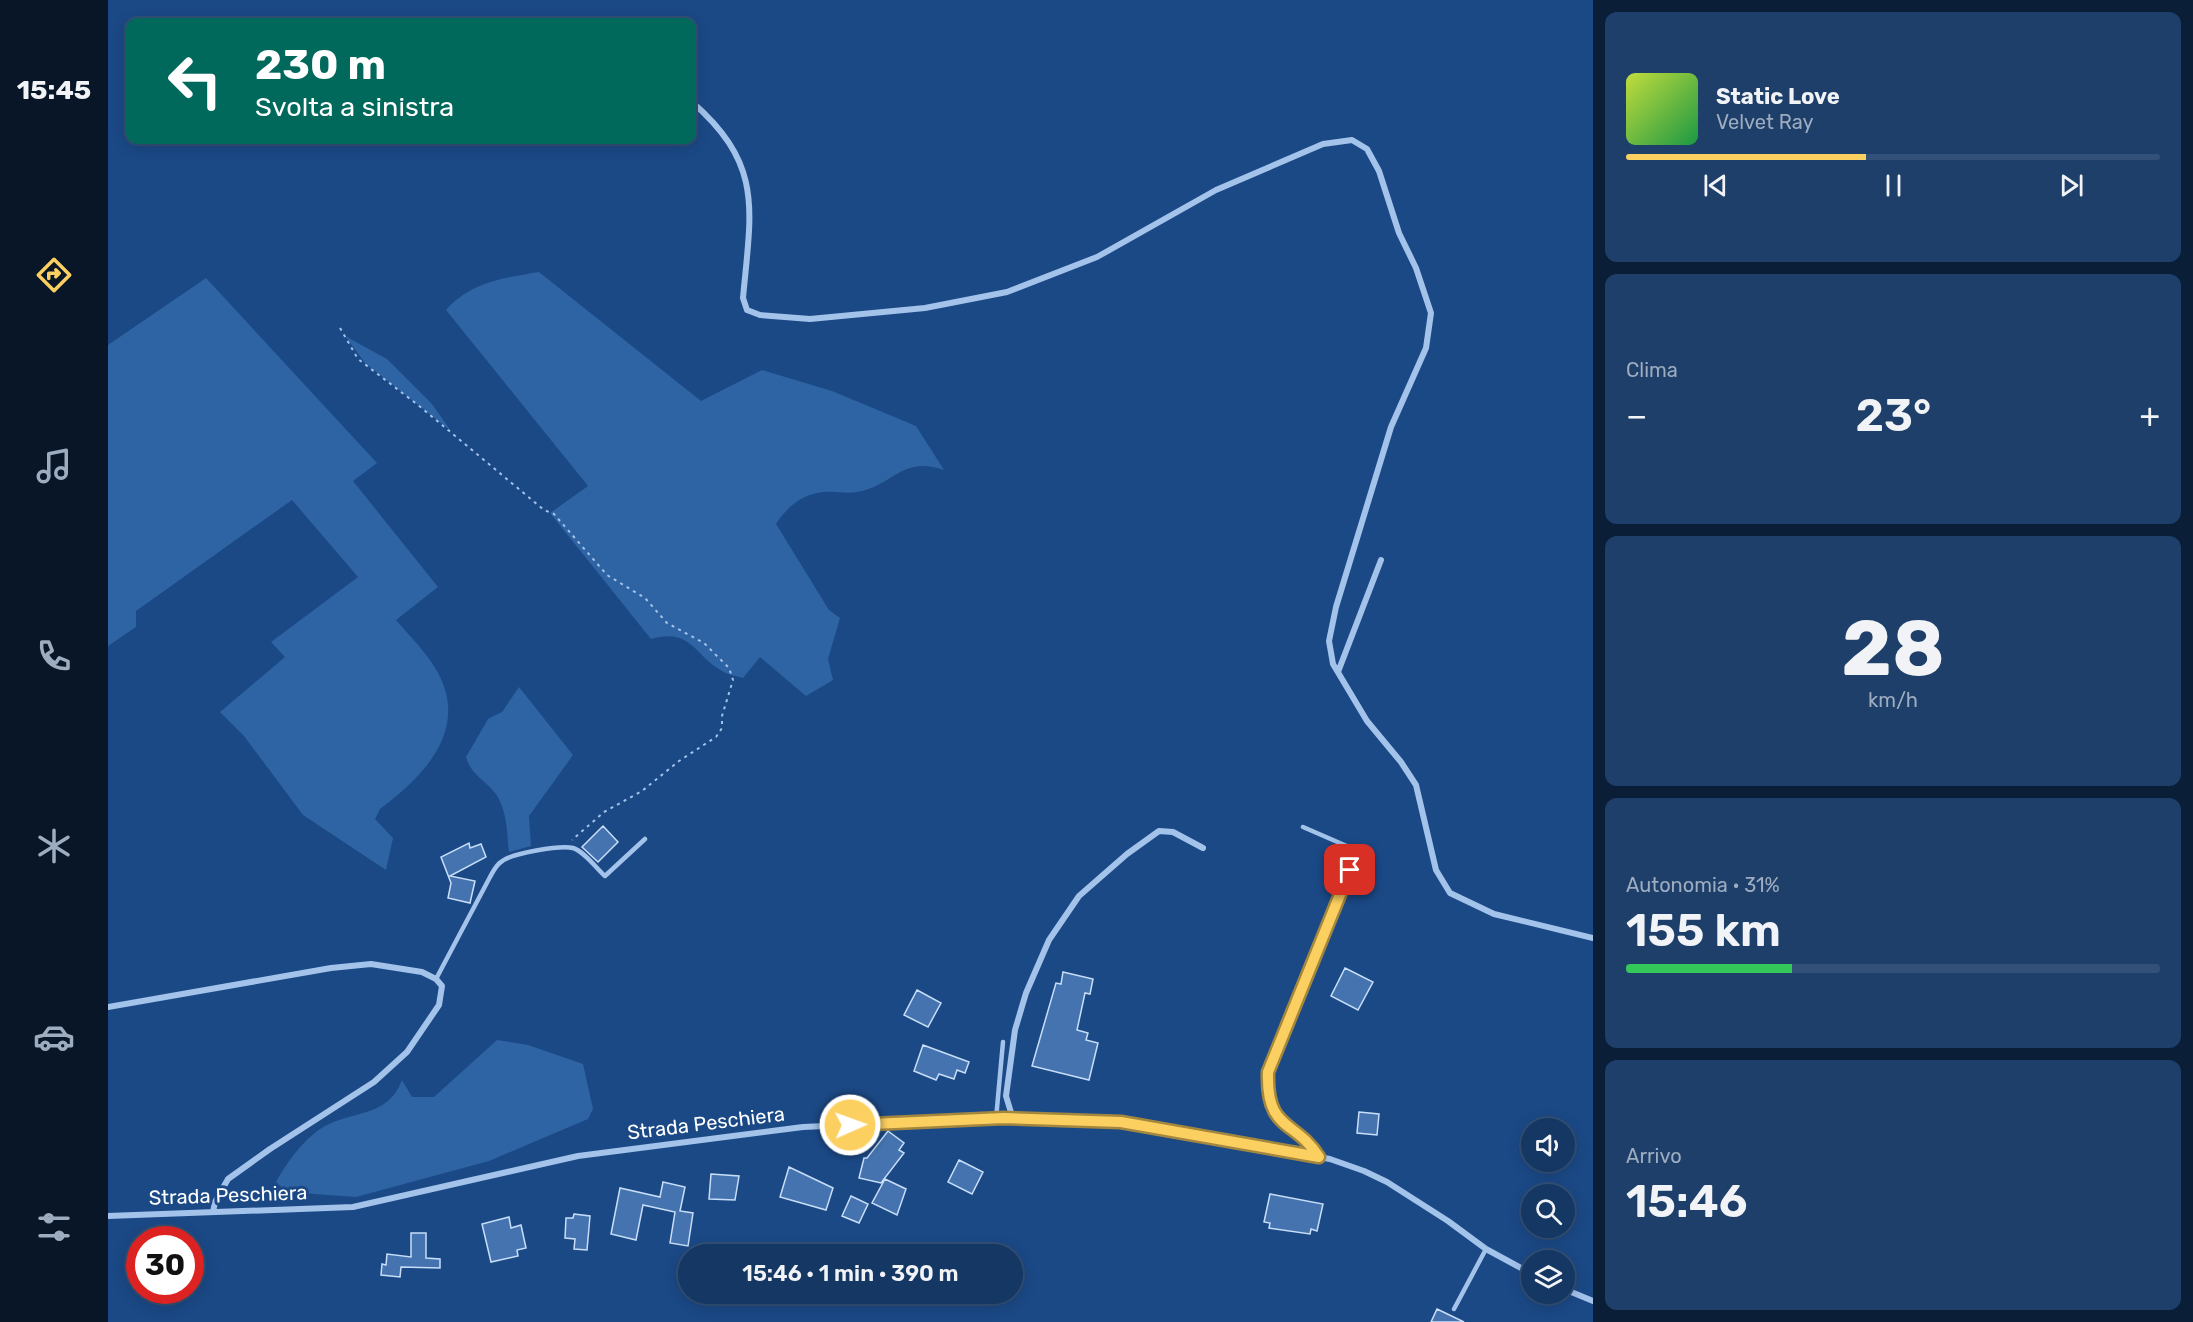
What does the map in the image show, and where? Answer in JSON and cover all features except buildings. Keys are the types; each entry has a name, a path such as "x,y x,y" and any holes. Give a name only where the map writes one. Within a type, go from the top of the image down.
{"street":[{"path":"696,106 729,140 742,165 750,204 743,298 747,310 760,315 800,318 925,308 1007,292 1097,257 1216,190 1323,144 1352,140 1367,149 1379,171 1399,232 1416,268 1431,313 1426,348 1391,427 1336,607 1329,641 1338,672 1367,721 1401,762 1416,785 1436,870 1450,893 1494,914 1593,939"},
{"path":"1338,672 1381,560"},
{"path":"1013,1119 1006,1096 1015,1030 1026,993 1049,940 1079,896 1127,854 1159,831 1173,832 1203,848"},
{"path":"108,1007 331,968 371,964 399,967 436,979 442,986 439,1005 407,1052 374,1082 228,1179 214,1202 213,1212"},
{"name":"Strada Peschiera","path":"108,1216 353,1207 578,1156 803,1127 996,1119 1121,1122 1319,1157 1364,1171 1387,1182 1448,1221 1486,1249 1521,1268"},
{"path":"1575,1293 1593,1301"}],"lane":[{"path":"1303,826 1349,847 1354,854 1350,870 1268,1072 1267,1094 1272,1110 1319,1157"},
{"path":"436,979 490,877 501,861 514,855 573,848 605,876 645,839"},
{"path":"996,1119 1003,1042"},
{"path":"1454,1309 1486,1249"}],"path":[{"path":"340,328 358,359 418,405 544,510 554,514 607,575 645,598 668,623 704,643 729,668 733,680 722,716 722,728 716,737 680,761 642,791 604,812 560,849"}],"shaded area":[{"path":"539,272 701,401 762,370 832,391 916,426 944,470 930,466 918,466 898,473 869,489 853,493 825,492 810,495 796,502 776,524 829,610 840,618 828,659 833,680 806,696 760,657 743,678 726,673 714,666 685,640 665,636 651,639 550,513 588,486 446,310 477,287 500,279"},
{"path":"206,278 377,463 353,481 438,587 396,620 434,666 445,688 448,709 446,728 439,747 428,764 414,780 380,809 375,819 393,838 386,870 303,815 244,736 220,712 285,657 271,642 358,577 292,500 136,611 136,627 108,646 108,345"},
{"path":"345,336 387,359 432,404 451,431 365,363"},
{"path":"519,687 573,755 529,816 531,846 509,852 506,821 499,799 491,788 474,773 466,757 488,719 502,712"},
{"path":"497,1040 528,1045 583,1064 593,1109 588,1119 489,1161 356,1197 287,1192 276,1182 298,1149 313,1134 329,1124 381,1106 389,1100 402,1080 412,1097 434,1097"}],"route":[{"path":"850,1125 1004,1118 1121,1122 1319,1157 1287,1128 1272,1110 1267,1094 1268,1072 1290,1012 1350,870"}]}
